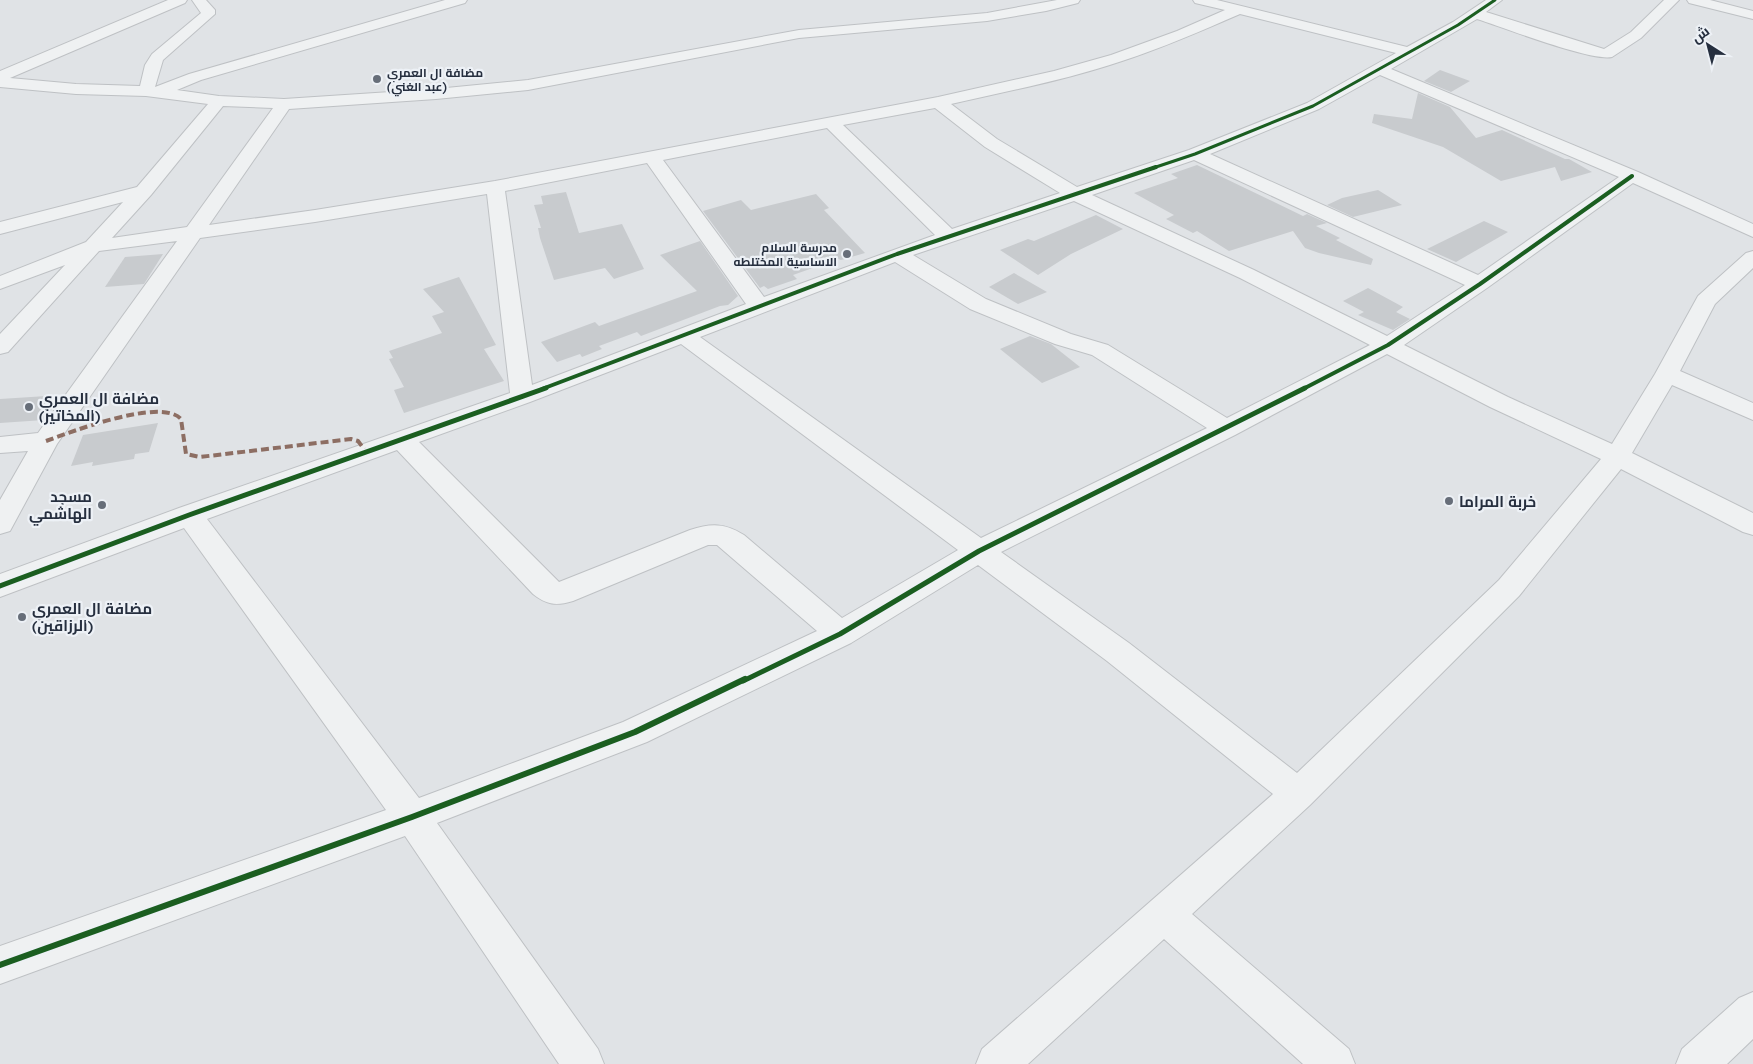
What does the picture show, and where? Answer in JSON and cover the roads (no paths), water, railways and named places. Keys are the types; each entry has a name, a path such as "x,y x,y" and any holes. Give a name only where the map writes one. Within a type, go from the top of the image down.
{"street":[{"path":"0,77 180,0"},
{"path":"153,92 152,64 208,14 208,10 199,0"},
{"path":"153,92 196,77 460,0"},
{"path":"0,82 76,89 153,92 219,101 284,104 436,94 528,86 787,36 987,17 1046,7 1073,0"},
{"path":"1200,0 1409,52"},
{"path":"0,586 189,515 522,397 897,254 1195,154 1313,106 1477,14 1495,0"},
{"path":"1477,14 1593,52 1607,54 1636,36 1672,0"},
{"path":"1694,0 1729,4 1753,15"},
{"path":"0,283 94,246 191,234 495,187 938,102 1057,75 1116,58 1174,37 1237,10"},
{"path":"1379,69 1632,176 1753,231"},
{"path":"0,347 144,191 219,101"},
{"path":"938,102 984,137 1075,194 1247,274 1499,402 1617,456 1753,525"},
{"path":"0,524 46,441 284,104"},
{"path":"831,123 948,236"},
{"path":"1195,154 1480,284"},
{"path":"652,158 759,306"},
{"path":"0,965 412,817 635,732 840,634 979,551 1226,429 1388,345 1480,284 1632,176"},
{"path":"495,187 522,397"},
{"path":"0,228 144,191"},
{"path":"897,254 978,304 1002,316 1115,358 1226,429"},
{"path":"997,1064 1298,794 1509,588 1617,456 1667,374 1706,301 1753,257"},
{"path":"684,336 1118,652 1298,794"},
{"path":"1667,374 1753,412"},
{"path":"402,440 542,586 554,594 563,593 684,542 711,534 723,536 734,542 840,634"},
{"path":"0,445 46,441"},
{"path":"189,515 412,817 583,1064"},
{"path":"1165,915 1334,1064"},
{"path":"1697,1064 1753,1012"}],"place":[{"name":"مضافة ال العمري (عبد الغني)","path":"377,79"},
{"name":"مدرسة السلام الاساسية المختلطه","path":"847,254"},
{"name":"مضافة ال العمري (المخاتير)","path":"29,407"},
{"name":"خربة المراما","path":"1449,501"},
{"name":"مسجد الهاشمي","path":"102,505"},
{"name":"مضافة ال العمري (الرزاقين)","path":"22,617"}]}
